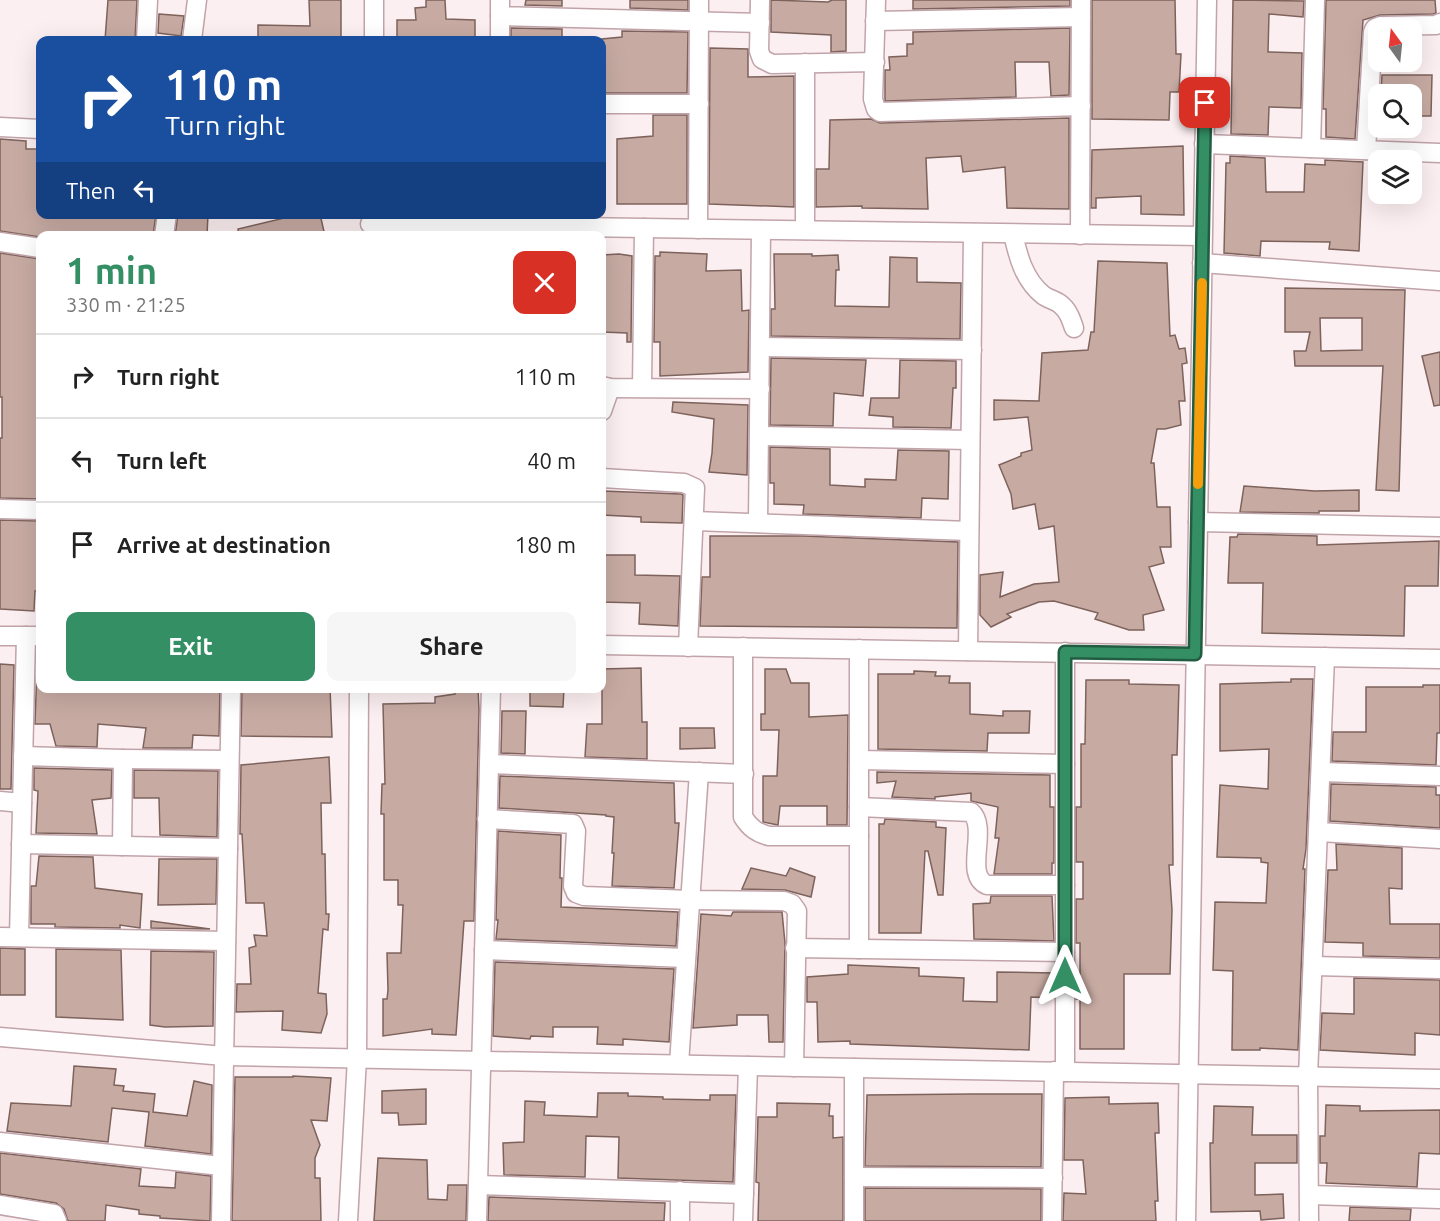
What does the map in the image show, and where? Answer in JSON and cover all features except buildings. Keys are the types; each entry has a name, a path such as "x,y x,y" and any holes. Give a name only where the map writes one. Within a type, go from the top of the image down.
{"street":[{"path":"146,36 148,0"},
{"path":"192,36 196,0"},
{"path":"374,0 374,36"},
{"path":"698,229 699,0"},
{"path":"760,0 759,51 762,59 772,64 875,62"},
{"path":"876,0 874,105 880,112 1081,106"},
{"path":"1186,1221 1207,0"},
{"path":"1311,148 1315,0"},
{"path":"500,36 500,8 699,22 760,23"},
{"path":"875,21 1081,8 1080,235"},
{"path":"1366,150 1375,28 1440,23"},
{"path":"805,63 805,231"},
{"path":"606,104 699,104"},
{"path":"0,127 36,129"},
{"path":"1204,144 1440,153"},
{"path":"370,225 500,220 644,228 1202,236"},
{"path":"642,387 644,228"},
{"path":"758,522 761,230"},
{"path":"968,651 973,233"},
{"path":"1013,234 1024,273 1043,295 1060,304 1069,314 1074,328"},
{"path":"0,242 36,247"},
{"path":"1202,263 1440,281"},
{"path":"760,347 972,350"},
{"path":"606,387 760,389"},
{"path":"759,436 970,440"},
{"path":"606,478 684,483 695,488 687,646"},
{"path":"0,509 36,510"},
{"path":"694,521 969,531"},
{"path":"1197,522 1440,528"},
{"path":"0,636 33,636 23,756 19,937"},
{"path":"606,645 1440,658"},
{"path":"743,647 742,817 758,833 769,836 859,836"},
{"path":"859,649 859,949"},
{"path":"1052,1221 1065,952 1065,652"},
{"path":"1309,1221 1308,1076 1320,832 1325,657"},
{"path":"221,1221 231,693"},
{"path":"348,1221 357,1058 359,693"},
{"path":"477,1221 491,693"},
{"path":"23,756 229,760"},
{"path":"122,846 123,759"},
{"path":"860,760 1065,764"},
{"path":"489,764 744,774"},
{"path":"679,1064 699,772"},
{"path":"1322,772 1440,776"},
{"path":"0,801 22,803"},
{"path":"859,807 971,812 977,822 977,868 981,882 987,885 1065,885"},
{"path":"487,819 573,825 576,831 573,886 576,893 584,896 784,901 792,904 797,911 794,1067"},
{"path":"1320,832 1440,839"},
{"path":"21,844 228,848"},
{"path":"0,937 226,941"},
{"path":"795,948 1065,952"},
{"path":"484,951 686,958"},
{"path":"1313,966 1440,969"},
{"path":"0,1037 224,1056 1440,1079"},
{"path":"743,1221 748,1066"},
{"path":"854,1068 854,1221"},
{"path":"0,1142 221,1166"},
{"path":"854,1177 1053,1178"},
{"path":"478,1185 744,1194"},
{"path":"680,1191 680,1221"},
{"path":"1310,1195 1440,1199"},
{"path":"0,1205 54,1214 57,1221"}],"slow traffic":[{"path":"1198,484 1202,283"}],"route":[{"path":"1065,976 1065,652 1195,654 1205,103"}]}
